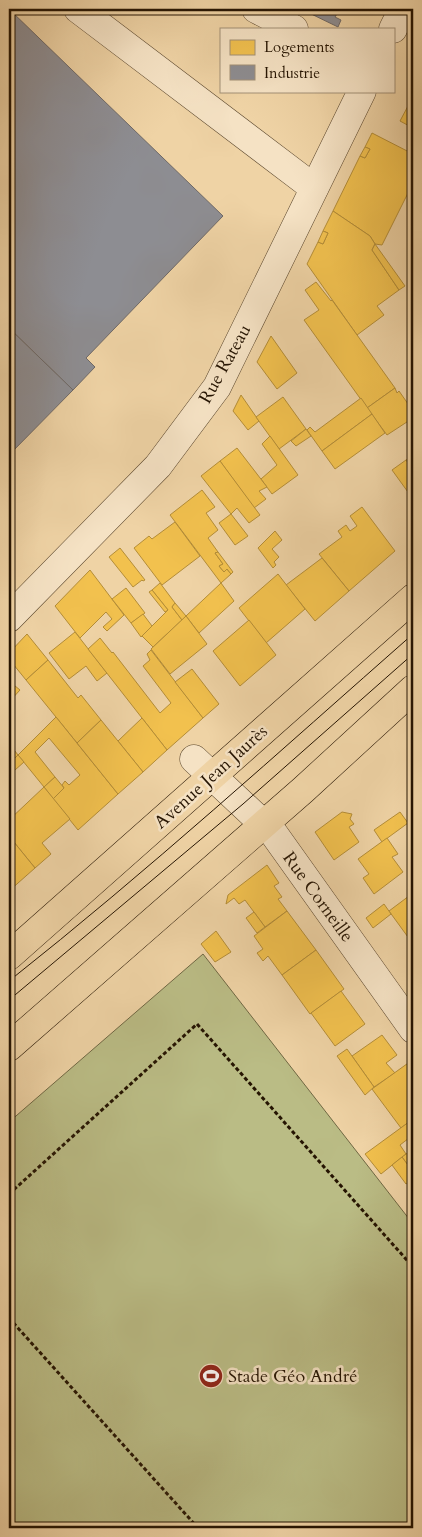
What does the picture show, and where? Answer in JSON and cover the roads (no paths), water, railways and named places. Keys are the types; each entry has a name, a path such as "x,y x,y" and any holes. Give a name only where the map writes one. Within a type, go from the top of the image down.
{"main road":[{"name":"Avenue Jean Jaurès","path":"9,956 202,767 413,598"},
{"path":"9,1047 265,824 413,690"}],"street":[{"path":"78,9 314,188"},
{"path":"256,9 292,28"},
{"path":"394,28 404,9"},
{"name":"Rue Rateau","path":"9,618 158,466 217,387 362,92"},
{"name":"Rue Corneille","path":"202,767 274,834 413,1029"}],"tram line":[{"path":"9,981 163,854 413,634"},
{"path":"9,1000 243,804 413,654"}],"place":[{"name":"Stade Géo André","path":"211,1376"}]}
